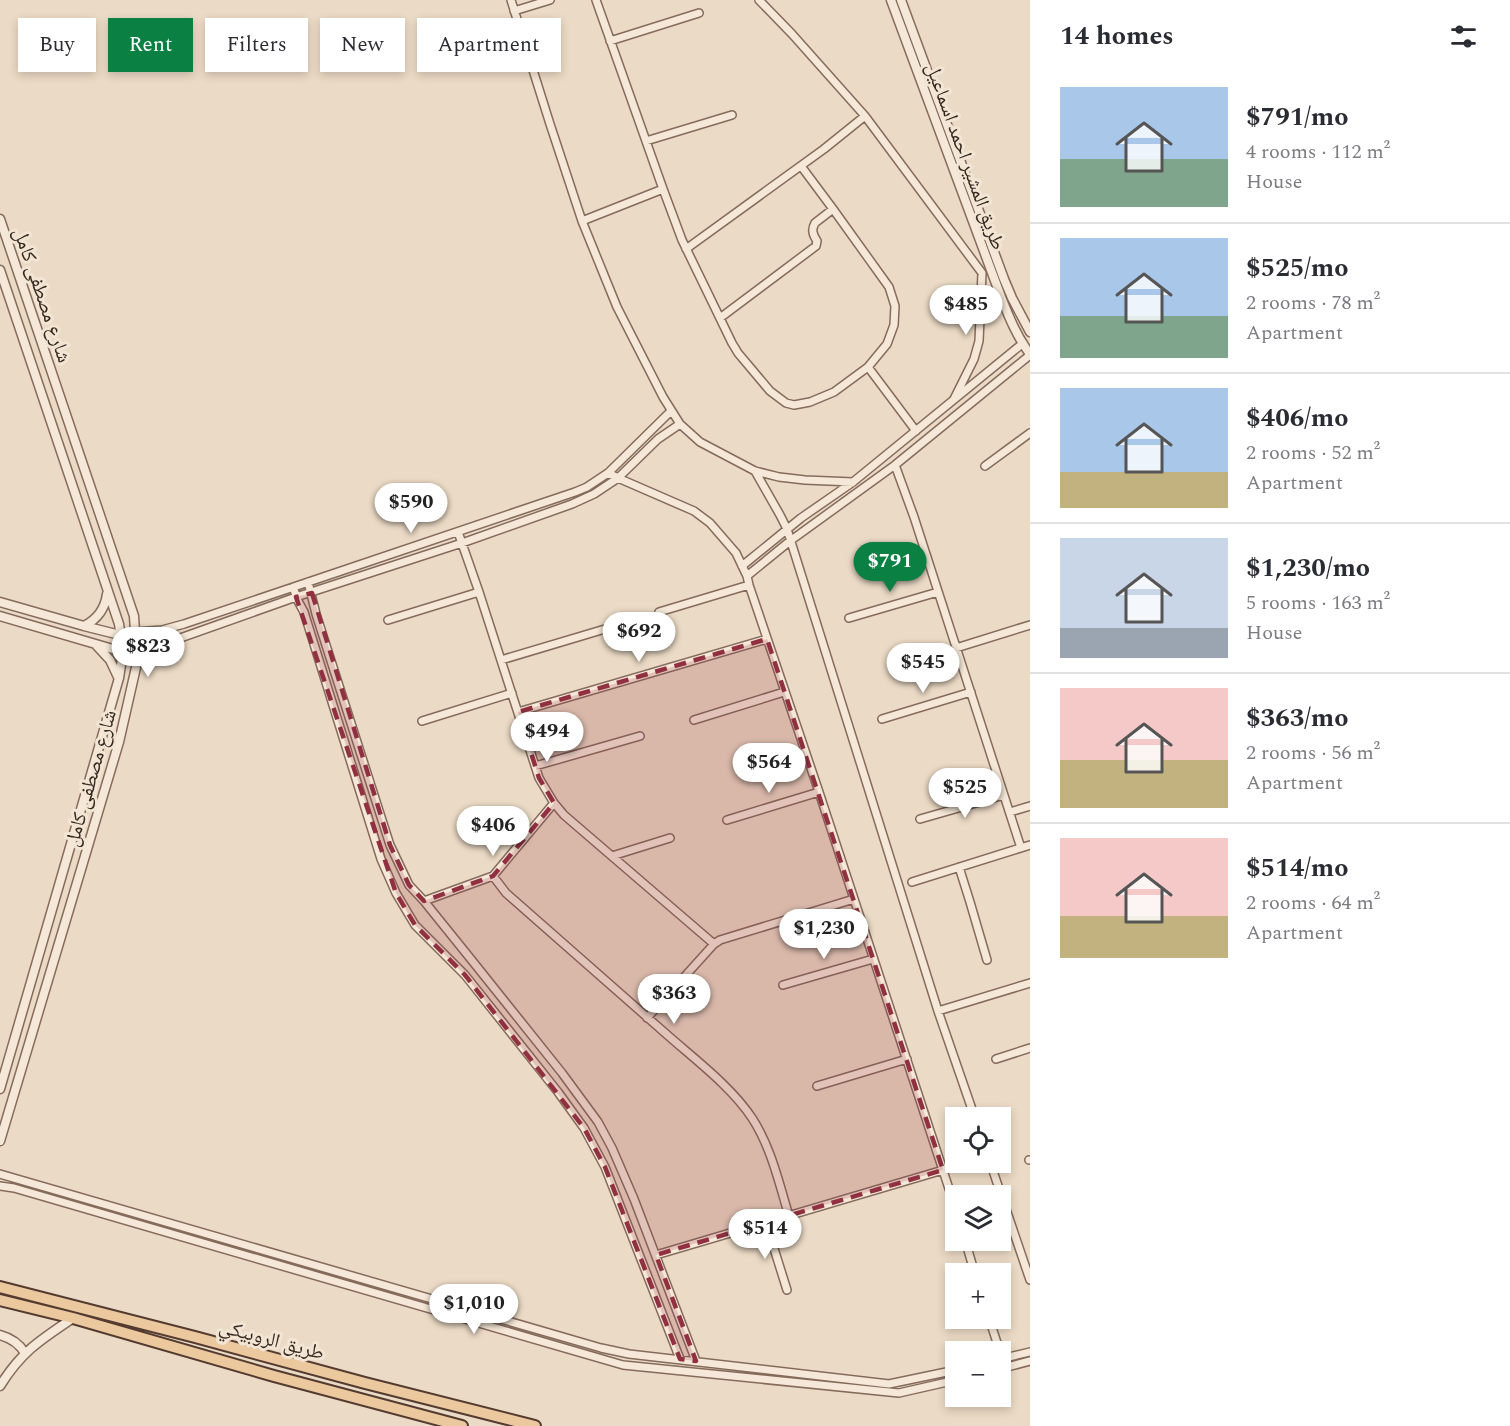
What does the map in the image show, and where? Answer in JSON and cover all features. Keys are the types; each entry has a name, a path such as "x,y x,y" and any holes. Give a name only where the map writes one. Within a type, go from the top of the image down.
{"main road":[{"name":"طريق الروبيكي","path":"0,1287 535,1426"},
{"name":"طريق الروبيكي","path":"0,1300 73,1318 274,1376 462,1426"}],"street":[{"path":"511,0 582,221 616,307 680,424 700,442 755,471 778,477 853,482"},
{"path":"514,11 550,0"},
{"path":"596,0 686,249 738,353 770,392 786,403 794,405 810,402 834,392 868,367 887,344 894,326 895,306 890,287 801,166"},
{"path":"759,0 865,116 986,272 979,342 974,359 954,399"},
{"name":"طريق المشير احمد اسماعيل","path":"891,0 986,272 1030,355"},
{"name":"طريق المشير احمد اسماعيل","path":"901,0 1004,279 1030,333"},
{"path":"610,41 699,13"},
{"path":"646,141 732,115"},
{"path":"686,249 801,166 865,116"},
{"path":"582,221 663,189"},
{"path":"720,318 816,246 813,227 834,208"},
{"name":"شارع مصطفى كامل","path":"0,219 134,616 138,653 119,742 0,1141"},
{"name":"شارع مصطفى كامل","path":"0,270 119,624 123,652 119,678 0,1089"},
{"path":"742,566 787,529 853,482 1030,333"},
{"path":"747,576 790,541 895,465 1030,355"},
{"path":"868,367 916,431"},
{"path":"0,602 120,635 162,630 184,624 575,492 608,473 671,411"},
{"path":"0,616 123,652 138,653 572,504 594,494 618,478 663,434 680,424"},
{"path":"985,466 1030,433"},
{"path":"895,465 1021,848"},
{"path":"755,471 787,529 938,1011 971,1107"},
{"path":"608,473 694,511 724,537 747,576 948,1185"},
{"path":"458,532 539,778 554,803 564,815 714,944"},
{"path":"308,582 316,614 393,853 409,885 598,1122 623,1174 696,1361"},
{"path":"659,612 749,585"},
{"path":"84,626 102,611 107,595 106,587"},
{"path":"293,587 304,612 381,859 396,893 415,925 465,975 584,1128 605,1167 680,1359"},
{"path":"388,620 479,592"},
{"path":"849,618 938,592"},
{"path":"21,622 25,609"},
{"path":"38,628 43,614"},
{"path":"184,624 187,635"},
{"path":"956,648 1030,625"},
{"path":"501,660 605,629"},
{"path":"518,712 767,639"},
{"path":"97,645 110,660 119,678"},
{"path":"694,720 784,692"},
{"path":"882,719 971,692"},
{"path":"422,721 512,693"},
{"path":"535,766 640,736"},
{"path":"727,820 819,792"},
{"path":"920,819 1004,795"},
{"path":"423,901 493,876 554,803"},
{"path":"1010,812 1030,806"},
{"path":"612,856 670,838"},
{"path":"912,882 1030,845"},
{"path":"959,867 987,960"},
{"path":"493,876 506,893 740,1102 762,1134 789,1216"},
{"path":"647,1017 714,944 728,937 854,899"},
{"path":"783,986 873,959"},
{"path":"938,1011 1030,983"},
{"path":"996,1059 1030,1048"},
{"path":"817,1086 907,1059"},
{"path":"656,1255 943,1170"},
{"path":"994,1173 1029,1276"},
{"path":"0,1174 628,1354 889,1384 945,1372"},
{"path":"0,1186 26,1191 623,1365 899,1394 945,1383"},
{"path":"766,1223 787,1290"},
{"path":"0,1386 25,1353 37,1342 73,1318"},
{"path":"0,1335 16,1342 25,1353"},
{"path":"1011,1355 1030,1352"},
{"path":"1011,1366 1030,1361"}],"highlighted area":[{"path":"312,593 390,845 409,885 424,901 493,876 554,803 539,778 518,712 767,639 943,1170 656,1255 696,1361 680,1359 605,1167 584,1128 465,975 415,925 396,893 296,597"}]}
